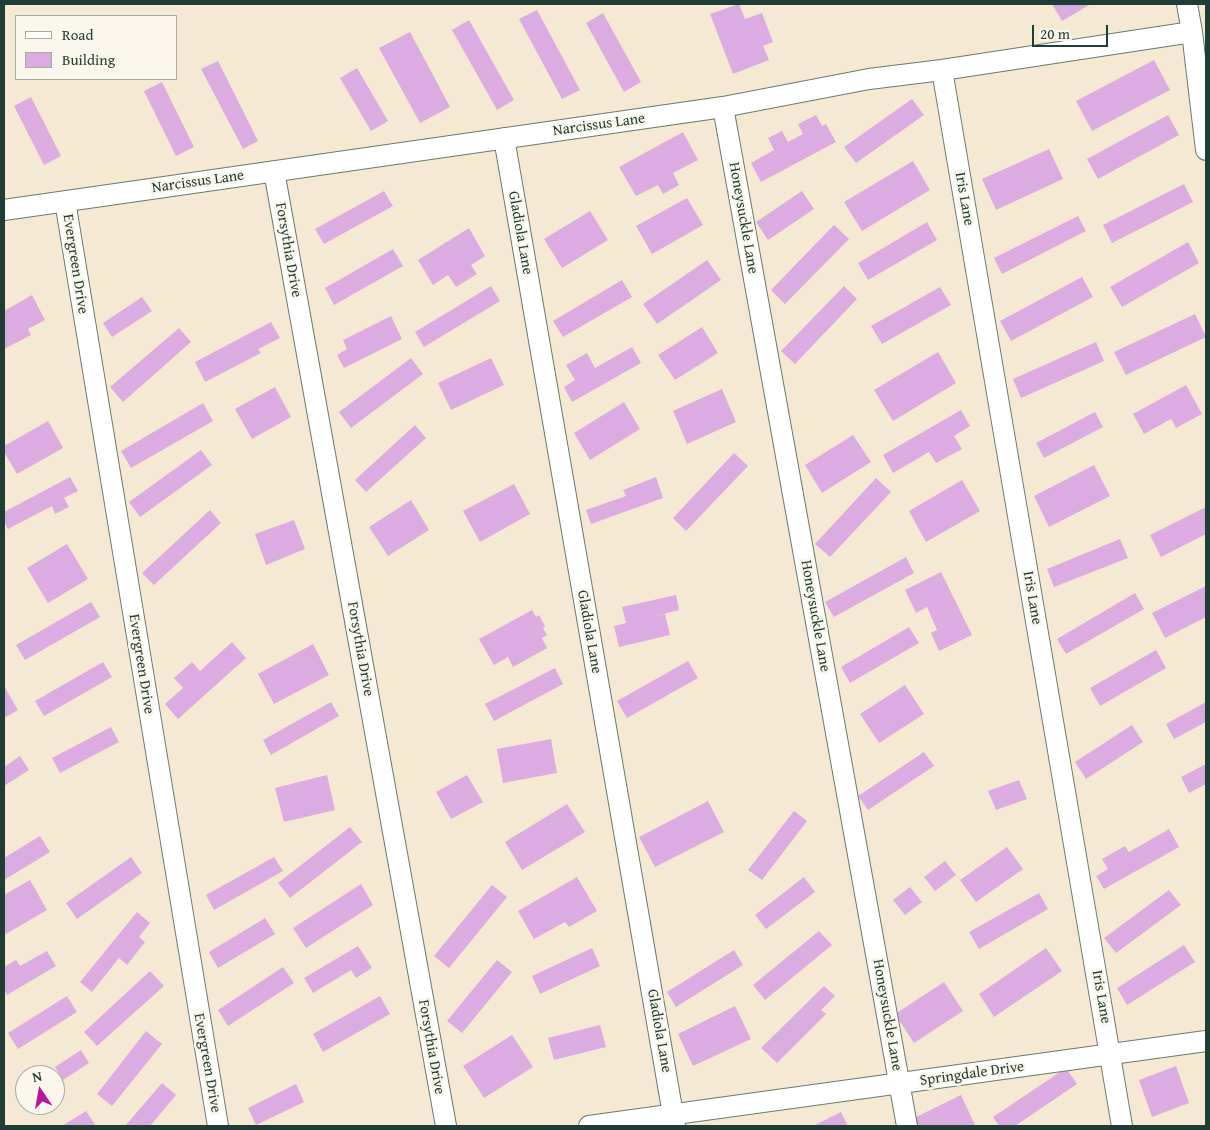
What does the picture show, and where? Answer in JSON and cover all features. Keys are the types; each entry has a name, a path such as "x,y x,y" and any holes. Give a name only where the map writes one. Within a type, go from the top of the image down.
{"street":[{"path":"1186,4 1192,32 1206,150"},
{"name":"Narcissus Lane","path":"4,210 723,107 869,79 942,70 1192,32"},
{"name":"Iris Lane","path":"942,70 1122,1126"},
{"name":"Honeysuckle Lane","path":"723,107 907,1126"},
{"name":"Gladiola Lane","path":"504,138 674,1121"},
{"name":"Forsythia Drive","path":"274,171 446,1126"},
{"name":"Evergreen Drive","path":"65,201 218,1126"},
{"name":"Springdale Drive","path":"589,1126 674,1121 900,1084 1206,1041"}],"building":[{"path":"739,4 745,19 762,13 773,42 763,46 769,60 733,74 710,14"},
{"path":"1052,4 1091,4 1062,21"},
{"path":"537,10 580,90 562,99 519,19"},
{"path":"603,13 641,82 624,92 586,23"},
{"path":"469,20 514,100 497,110 452,30"},
{"path":"410,32 450,107 420,123 379,48"},
{"path":"1154,60 1170,90 1092,131 1076,101"},
{"path":"218,61 258,141 243,149 201,69"},
{"path":"357,68 388,121 371,131 340,78"},
{"path":"162,82 194,147 176,156 144,91"},
{"path":"31,97 61,156 44,165 14,106"},
{"path":"912,99 924,115 856,163 844,147"},
{"path":"816,115 822,126 826,124 836,142 761,182 751,163 774,150 768,138 782,131 788,142 803,134 798,124"},
{"path":"1168,115 1179,135 1098,179 1087,159"},
{"path":"683,132 698,160 673,173 679,185 663,194 658,185 636,196 619,167"},
{"path":"1049,149 1063,179 996,210 982,179"},
{"path":"913,161 930,190 862,231 844,202"},
{"path":"1184,184 1193,202 1112,243 1103,225"},
{"path":"384,191 393,206 324,244 315,229"},
{"path":"802,191 814,209 768,240 756,222"},
{"path":"687,198 703,225 652,254 636,226"},
{"path":"590,211 608,240 562,268 544,239"},
{"path":"1078,216 1086,231 1002,274 994,258"},
{"path":"927,222 937,240 868,280 858,263"},
{"path":"834,225 849,239 785,304 771,290"},
{"path":"469,228 485,256 471,265 477,274 456,287 448,275 433,285 418,260"},
{"path":"1188,242 1199,263 1122,307 1110,287"},
{"path":"393,249 403,266 334,305 325,288"},
{"path":"707,260 721,280 657,324 643,304"},
{"path":"1082,277 1093,297 1011,341 1000,321"},
{"path":"622,280 632,297 563,337 553,321"},
{"path":"491,286 500,301 424,347 415,332"},
{"path":"844,286 857,299 795,364 781,351"},
{"path":"940,287 951,305 882,344 871,326"},
{"path":"32,295 45,320 28,329 31,335 4,349 4,311"},
{"path":"142,297 152,311 112,337 103,323"},
{"path":"1195,314 1206,337 1126,375 1114,352"},
{"path":"391,316 402,339 344,368 337,355 347,349 343,340"},
{"path":"271,322 280,338 258,349 261,353 205,382 195,362"},
{"path":"702,327 718,353 675,380 658,355"},
{"path":"179,328 191,342 123,402 110,387"},
{"path":"1096,342 1104,361 1021,398 1013,379"},
{"path":"632,347 641,363 572,402 564,387 575,380 566,365 587,353 595,368"},
{"path":"938,352 956,383 893,421 874,390"},
{"path":"411,358 423,374 351,428 339,412"},
{"path":"491,358 504,385 451,410 438,383"},
{"path":"1186,385 1202,414 1176,428 1171,419 1144,434 1133,414"},
{"path":"275,387 291,417 252,439 235,409"},
{"path":"722,389 736,422 687,444 673,411"},
{"path":"624,402 640,429 590,460 574,433"},
{"path":"203,403 213,421 131,468 121,451"},
{"path":"961,410 970,426 954,436 962,449 936,463 929,452 893,473 883,455"},
{"path":"1095,412 1103,427 1044,458 1036,443"},
{"path":"48,421 63,448 17,474 4,452 4,446"},
{"path":"415,425 426,438 366,492 355,480"},
{"path":"853,435 871,462 822,493 805,465"},
{"path":"201,450 212,465 140,517 129,502"},
{"path":"734,453 748,466 686,531 673,518"},
{"path":"1094,465 1110,496 1049,527 1034,496"},
{"path":"70,477 78,491 64,498 69,507 55,514 52,506 8,529 4,521 4,512"},
{"path":"656,477 663,498 591,524 586,510 626,496 623,490"},
{"path":"876,478 891,492 830,557 815,544"},
{"path":"962,480 980,511 926,542 909,511"},
{"path":"514,484 530,514 480,542 463,511"},
{"path":"411,500 429,530 388,556 369,527"},
{"path":"1206,507 1206,534 1161,557 1150,535"},
{"path":"210,510 221,523 154,585 142,573"},
{"path":"294,520 305,549 266,565 255,534"},
{"path":"1120,539 1128,558 1054,587 1047,569"},
{"path":"67,544 88,579 48,603 27,568"},
{"path":"906,557 914,573 834,617 825,602"},
{"path":"941,572 972,635 939,651 931,633 937,630 927,607 916,613 905,590"},
{"path":"1206,586 1206,617 1165,638 1152,613"},
{"path":"1135,593 1144,609 1066,654 1057,639"},
{"path":"676,595 679,610 655,616 665,614 670,635 619,647 614,626 626,623 622,607"},
{"path":"91,602 100,617 25,660 16,645"},
{"path":"532,610 536,617 539,615 545,626 543,628 547,635 542,638 547,648 513,667 508,657 494,665 479,639"},
{"path":"909,627 919,643 850,683 841,667"},
{"path":"232,642 246,658 178,719 165,704 183,688 174,678 192,662 200,671"},
{"path":"313,644 329,675 274,704 258,674"},
{"path":"1156,650 1166,668 1100,706 1090,688"},
{"path":"688,661 698,678 627,718 617,701"},
{"path":"103,662 112,677 44,716 35,701"},
{"path":"555,668 563,684 494,721 485,704"},
{"path":"905,685 924,714 879,743 860,714"},
{"path":"4,686 18,710 4,718"},
{"path":"331,702 339,716 271,755 263,740"},
{"path":"1206,702 1206,722 1174,739 1166,724"},
{"path":"1132,725 1143,742 1086,779 1075,762"},
{"path":"111,727 119,742 60,773 52,758"},
{"path":"551,739 557,773 503,783 497,749"},
{"path":"924,752 934,766 868,810 858,796"},
{"path":"20,756 29,770 4,786 4,767"},
{"path":"1206,764 1206,784 1189,793 1181,777"},
{"path":"327,775 335,810 284,822 275,788"},
{"path":"467,775 483,802 451,819 436,792"},
{"path":"1019,780 1027,799 996,810 988,791"},
{"path":"708,801 724,832 655,867 639,837"},
{"path":"567,804 585,832 522,870 505,842"},
{"path":"794,811 807,821 762,880 748,870"},
{"path":"350,827 362,842 290,898 278,883"},
{"path":"1169,829 1179,847 1104,889 1096,876 1108,869 1102,859 1125,846 1129,852"},
{"path":"40,836 50,852 4,880 4,858"},
{"path":"1007,847 1023,869 976,902 960,880"},
{"path":"131,857 142,873 77,919 66,903"},
{"path":"274,857 283,871 214,910 206,895"},
{"path":"945,861 956,875 935,891 924,877"},
{"path":"577,877 597,911 569,927 565,922 534,939 518,911"},
{"path":"804,877 815,892 766,929 755,915"},
{"path":"30,880 47,910 6,934 4,929 4,895"},
{"path":"361,884 373,905 306,948 293,928"},
{"path":"492,885 507,897 449,968 434,956"},
{"path":"910,887 922,902 905,915 893,900"},
{"path":"1169,890 1181,905 1116,953 1104,938"},
{"path":"1039,893 1048,909 979,949 969,932"},
{"path":"137,912 150,923 139,937 145,942 127,965 119,958 92,992 80,982"},
{"path":"265,918 275,934 218,968 209,952"},
{"path":"819,931 832,945 765,1000 753,985"},
{"path":"1184,945 1195,962 1127,1005 1117,988"},
{"path":"358,946 372,968 356,978 351,970 313,993 304,978"},
{"path":"592,948 600,966 540,994 532,976"},
{"path":"1046,948 1062,971 994,1017 979,994"},
{"path":"734,950 743,965 676,1007 667,992"},
{"path":"47,951 56,966 7,995 4,989 4,967 16,960 20,966"},
{"path":"497,960 512,972 462,1033 447,1021"},
{"path":"283,967 294,983 228,1026 218,1010"},
{"path":"150,971 164,986 97,1046 84,1032"},
{"path":"944,982 963,1011 914,1043 895,1014"},
{"path":"824,986 835,996 821,1010 826,1014 777,1063 761,1048"},
{"path":"67,996 77,1012 18,1049 8,1033"},
{"path":"380,996 390,1014 323,1052 313,1034"},
{"path":"735,1006 751,1039 693,1066 678,1034"},
{"path":"600,1025 606,1047 554,1060 548,1038"},
{"path":"146,1031 162,1044 112,1106 97,1094"},
{"path":"512,1035 533,1067 484,1098 463,1066"},
{"path":"81,1050 89,1063 65,1079 65,1065 58,1065"},
{"path":"1176,1066 1189,1103 1152,1117 1139,1080"},
{"path":"1066,1068 1077,1084 1015,1126 999,1126 993,1117"},
{"path":"162,1083 176,1095 150,1126 125,1126"},
{"path":"296,1084 304,1102 256,1125 248,1108"},
{"path":"961,1095 975,1125 918,1126 914,1118"},
{"path":"86,1111 96,1126 62,1126"},
{"path":"841,1112 848,1126 813,1126"}]}
